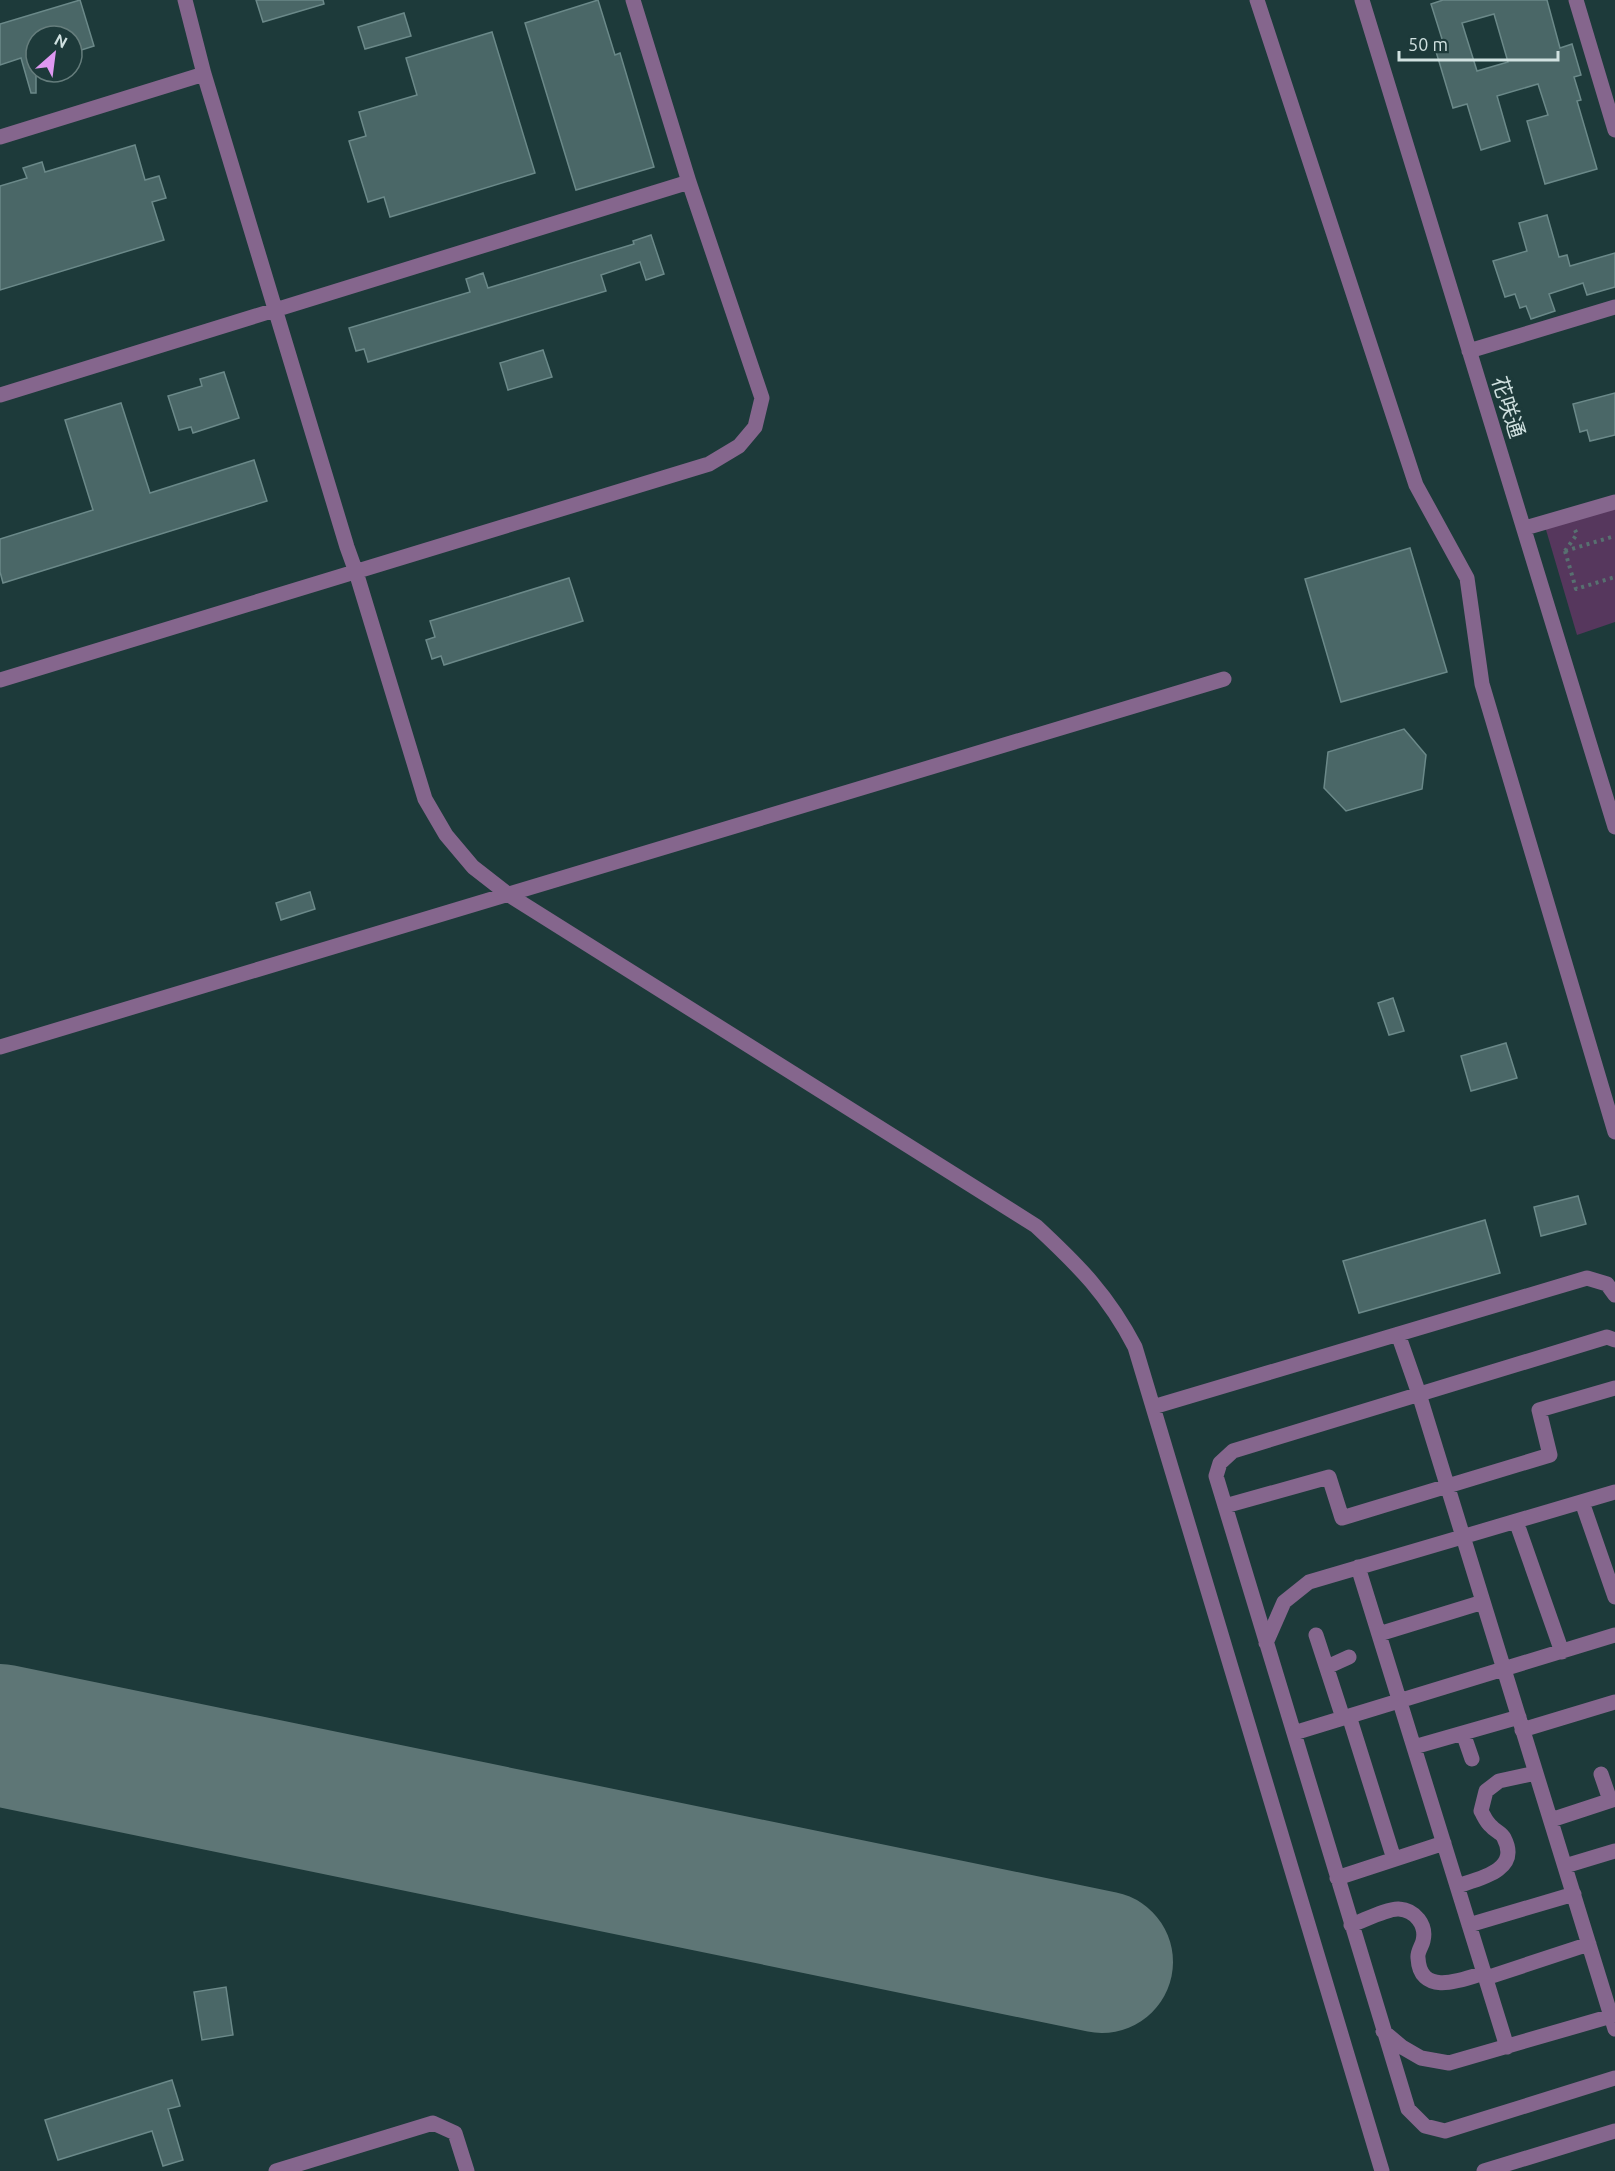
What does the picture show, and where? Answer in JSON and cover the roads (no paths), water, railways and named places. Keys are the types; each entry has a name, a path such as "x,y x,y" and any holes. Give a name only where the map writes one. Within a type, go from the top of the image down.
{"street":[{"path":"185,0 204,74 425,799 446,835 473,867 510,895 1036,1226 1098,1288 1120,1318 1135,1347 1382,2171"},
{"path":"0,680 709,464 739,446 754,427 762,398 689,182 633,0"},
{"path":"1257,0 1416,485 1467,578 1482,684 1615,1132"},
{"name":"花咲通","path":"1362,0 1615,827"},
{"path":"1576,0 1615,130"},
{"path":"0,137 204,74"},
{"path":"0,395 689,182"},
{"path":"1469,351 1615,308"},
{"path":"1525,528 1615,502"},
{"path":"0,1047 1224,679"},
{"path":"1153,1407 1587,1278 1607,1284 1615,1295"},
{"path":"1383,2031 1402,2047 1421,2058 1449,2063 1614,2020 1419,1394 1398,1334"},
{"path":"1615,1340 1607,1337 1233,1451 1220,1463 1216,1476 1408,2109 1425,2126 1445,2131 1615,2078"},
{"path":"1225,1506 1329,1477 1342,1518 1447,1487 1550,1455 1539,1410 1615,1388"},
{"path":"1266,1643 1284,1602 1309,1582 1615,1492"},
{"path":"1582,1502 1615,1597"},
{"path":"1516,1521 1562,1652"},
{"path":"1359,1567 1507,2047"},
{"path":"1379,1634 1483,1602"},
{"path":"1316,1635 1394,1859"},
{"path":"1294,1733 1615,1635"},
{"path":"1327,1667 1350,1657"},
{"path":"1413,1747 1463,1733 1615,1702"},
{"path":"1463,1733 1472,1759"},
{"path":"1457,1886 1496,1873 1505,1862 1508,1850 1504,1837 1490,1826 1480,1811 1486,1791 1499,1781 1536,1773"},
{"path":"1551,1820 1613,1799 1601,1774"},
{"path":"1337,1878 1443,1843"},
{"path":"1565,1866 1615,1851"},
{"path":"1469,1925 1574,1894"},
{"path":"1352,1925 1398,1909 1414,1913 1423,1925 1424,1939 1417,1956 1422,1972 1434,1982 1452,1983 1485,1976 1589,1944"},
{"path":"1520,1910 1524,1925"},
{"path":"276,2171 433,2123 455,2133 467,2171"},
{"path":"1484,2171 1615,2131"}]}
